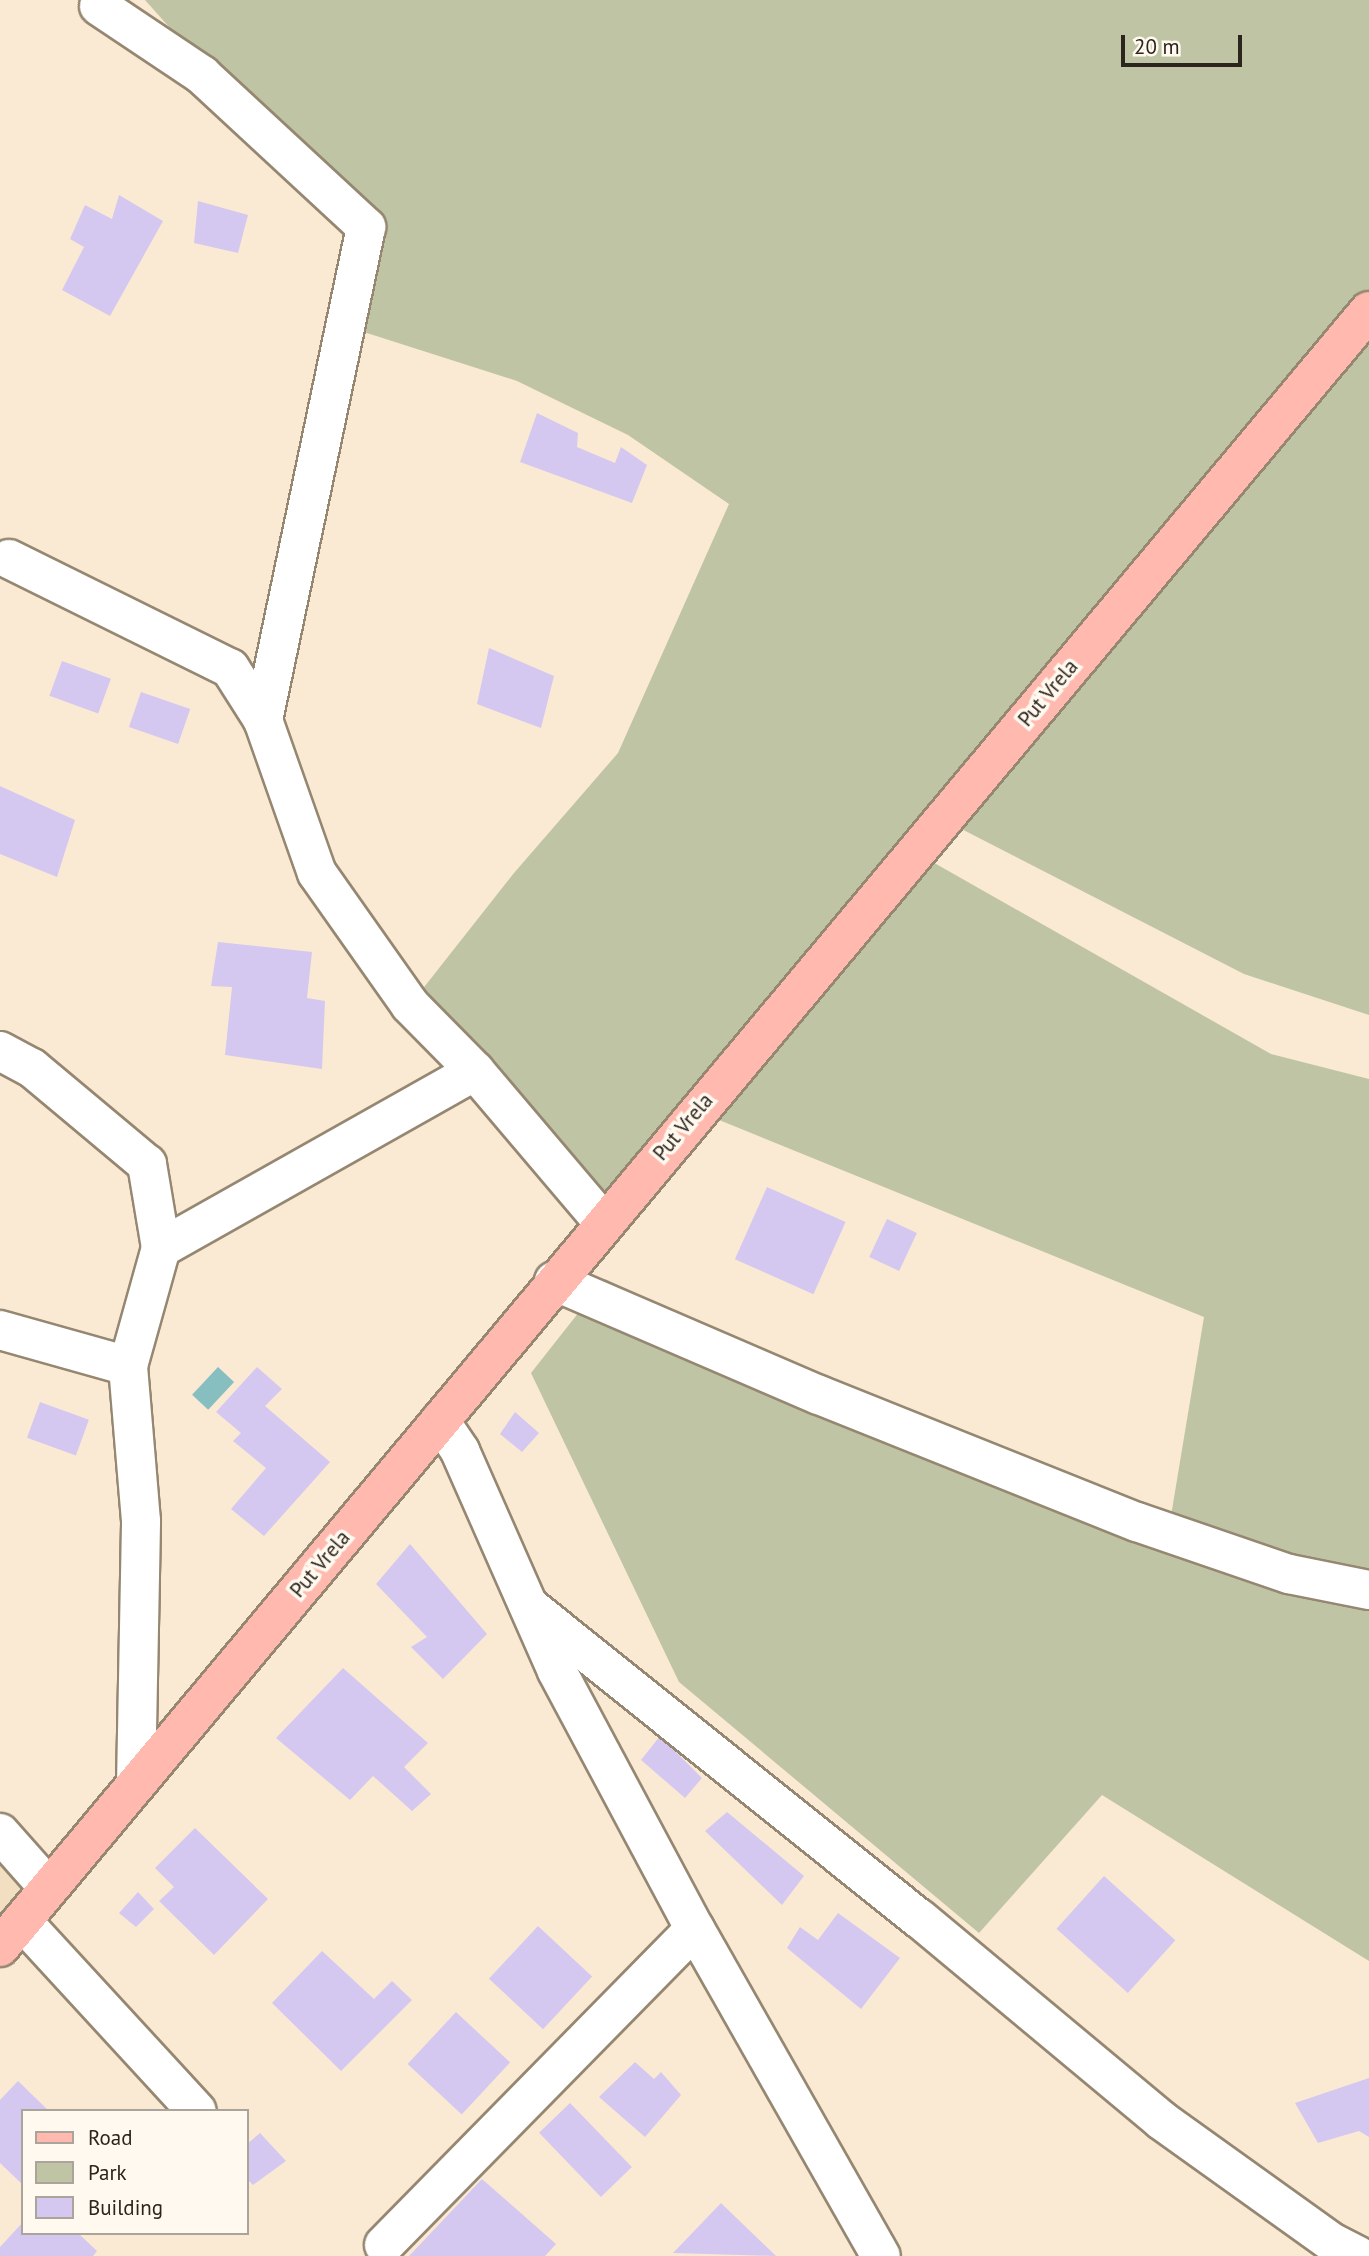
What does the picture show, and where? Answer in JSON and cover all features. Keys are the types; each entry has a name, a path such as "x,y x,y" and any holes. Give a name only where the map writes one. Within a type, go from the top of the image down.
{"main road":[{"name":"Put Vrela","path":"11,1934 440,1422 603,1222 1369,311"}],"street":[{"path":"99,6 202,75 366,227 263,720"},
{"path":"9,559 230,668 263,720 317,873 410,1005 475,1071 603,1222"},
{"path":"0,1051 32,1068 147,1164 161,1248 128,1366 141,1521 136,1784"},
{"path":"161,1248 475,1071"},
{"path":"554,1281 820,1395 1138,1522 1289,1574 1369,1590"},
{"path":"0,1330 128,1366"},
{"path":"440,1422 460,1451 557,1671 695,1928 881,2256"},
{"path":"530,1607 920,1919 1161,2120 1333,2244 1357,2256"},
{"path":"0,1833 48,1887"},
{"path":"384,2245 695,1928"},
{"path":"11,1934 195,2109"}],"shaded area":[{"path":"0,1833 48,1887 0,1947"}],"green space":[{"path":"145,0 1369,0 1369,1015 1244,974 942,819 915,852 1271,1054 1369,1079 1369,1961 1102,1795 979,1933 679,1682 531,1373 605,1279 1166,1546 1204,1317 697,1111 603,1222 410,1005 514,873 618,753 729,504 628,435 517,381 345,326 352,210 253,121"}],"water":[{"path":"218,1367 234,1382 208,1410 192,1395"}],"building":[{"path":"119,195 163,221 110,316 62,290 84,247 70,239 85,205 112,219"},
{"path":"198,201 248,215 238,253 194,243"},
{"path":"537,413 578,433 577,447 615,463 621,447 647,465 632,503 520,462"},
{"path":"489,648 554,676 541,728 477,704"},
{"path":"62,661 111,679 98,714 49,696"},
{"path":"141,692 190,709 178,744 129,727"},
{"path":"0,786 75,820 57,877 0,854"},
{"path":"218,942 312,952 307,998 325,1001 322,1069 225,1055 232,987 211,986"},
{"path":"767,1187 846,1222 813,1294 735,1259"},
{"path":"887,1219 917,1233 899,1271 869,1257"},
{"path":"257,1367 282,1389 265,1406 330,1462 264,1536 231,1509 266,1468 233,1441 241,1433 216,1412"},
{"path":"40,1402 89,1420 76,1455 27,1438"},
{"path":"515,1412 539,1433 522,1452 500,1434"},
{"path":"410,1544 487,1634 443,1679 411,1647 427,1637 376,1584"},
{"path":"343,1668 428,1743 404,1767 431,1794 412,1811 373,1776 350,1800 276,1738"},
{"path":"660,1736 702,1778 685,1798 641,1760"},
{"path":"727,1812 804,1876 782,1905 705,1831"},
{"path":"195,1828 268,1899 214,1955 159,1901 174,1887 155,1868"},
{"path":"1104,1876 1175,1940 1128,1993 1056,1929"},
{"path":"138,1892 154,1909 136,1927 119,1913"},
{"path":"838,1913 900,1958 861,2009 787,1948 800,1927 818,1940"},
{"path":"538,1926 592,1976 543,2029 489,1979"},
{"path":"322,1951 374,1999 392,1981 412,2000 341,2071 272,2003"},
{"path":"456,2012 510,2062 462,2114 408,2064"},
{"path":"635,2062 654,2079 661,2072 681,2095 645,2137 599,2097"},
{"path":"1369,2078 1369,2137 1359,2131 1318,2143 1295,2103"},
{"path":"18,2081 47,2109 21,2109 21,2183 0,2163 0,2100"},
{"path":"570,2103 632,2167 601,2197 539,2133"},
{"path":"260,2133 286,2161 253,2185 248,2180 248,2143"},
{"path":"482,2179 556,2244 545,2256 409,2256"},
{"path":"721,2203 776,2256 673,2253"},
{"path":"21,2224 21,2235 80,2235 97,2251 93,2256 0,2256 0,2247"}]}
